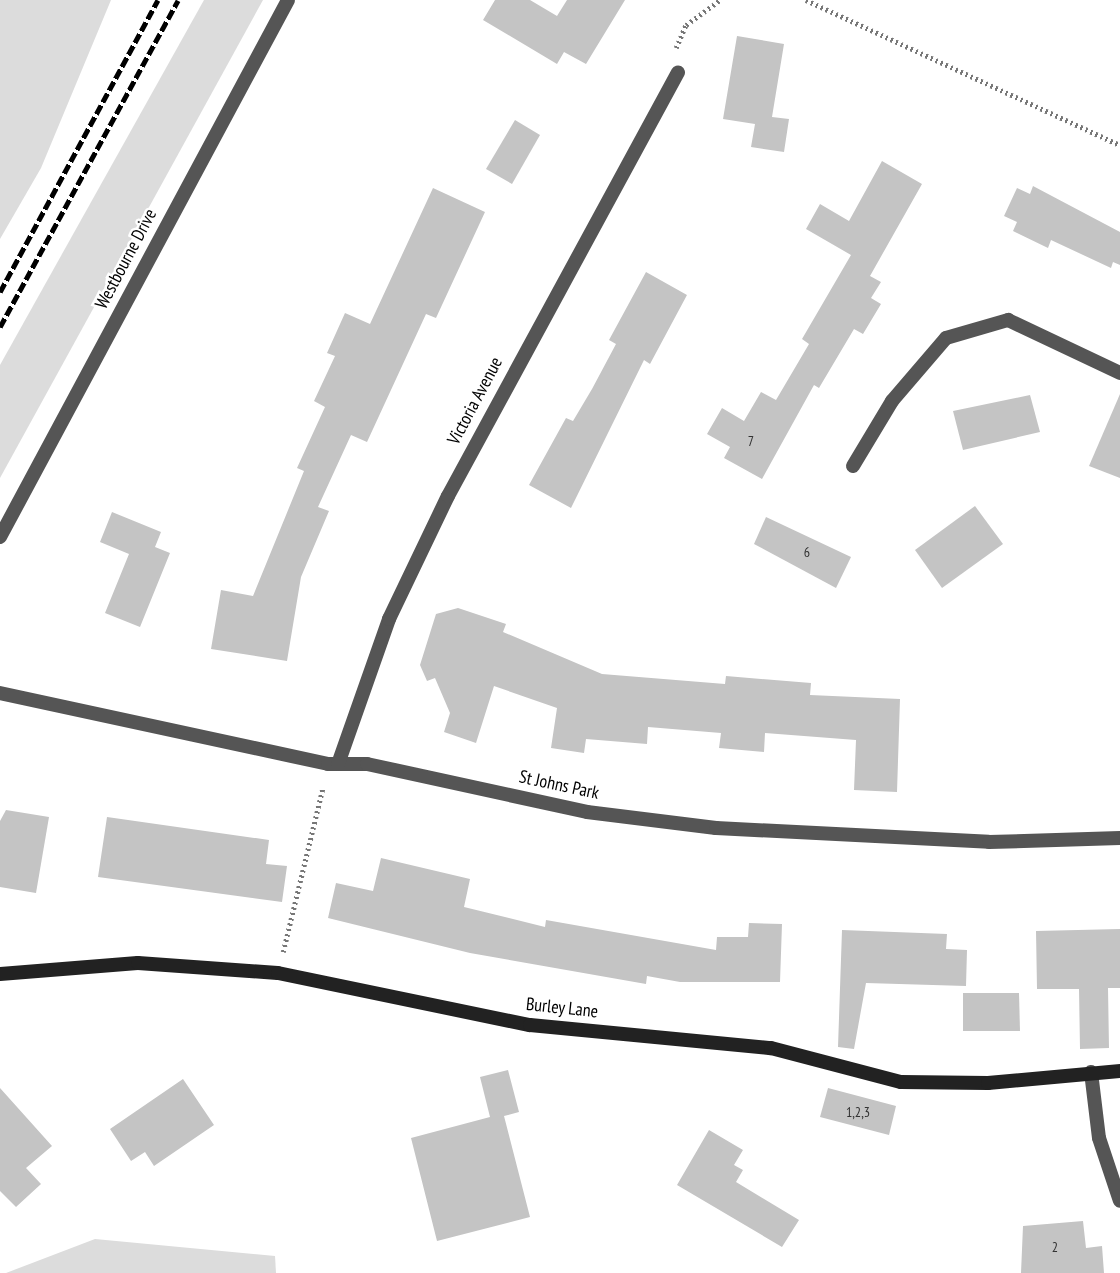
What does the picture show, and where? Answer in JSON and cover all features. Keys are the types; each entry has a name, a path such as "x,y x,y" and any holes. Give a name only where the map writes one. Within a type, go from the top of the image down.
{"street":[{"name":"Westbourne Drive","path":"0,537 288,0"},
{"name":"Victoria Avenue","path":"333,764 389,619 448,496 678,72"},
{"path":"853,466 892,401 946,338 1009,320 1120,373"},
{"name":"St Johns Park","path":"0,693 333,764 367,764 587,811 716,828 989,842 1120,838"},
{"name":"Burley Lane","path":"0,974 138,963 278,973 530,1025 771,1048 901,1082 988,1083 1120,1071"},
{"path":"1091,1072 1099,1138 1120,1201"}],"path":[{"path":"678,72 673,56 686,25 720,0"},
{"path":"806,0 1120,145"},
{"path":"278,973 333,764"}],"shaded area":[{"path":"0,0 111,0 41,168 0,239"},
{"path":"204,0 263,0 0,478 0,365"},
{"path":"95,1239 275,1256 276,1273 6,1273"}],"building":[{"path":"495,0 530,0 557,16 567,0 625,0 586,64 564,52 557,64 483,20"},
{"path":"737,36 784,44 772,117 789,119 784,152 751,147 755,124 723,119"},
{"path":"515,120 540,135 512,184 486,169"},
{"path":"882,161 922,184 870,276 881,282 871,298 881,304 863,334 854,329 819,388 814,385 762,479 724,458 730,447 707,434 722,408 744,421 761,392 776,400 809,344 802,339 851,255 806,229 820,204 849,221"},
{"path":"1033,186 1120,232 1120,265 1113,262 1111,268 1051,240 1048,248 1013,231 1017,222 1004,216 1017,188 1030,194"},
{"path":"433,188 485,212 436,318 426,314 367,442 351,435 318,507 329,511 301,577 287,661 211,649 221,590 253,596 304,471 297,468 325,407 314,401 335,356 327,353 345,313 370,324"},
{"path":"646,272 687,295 650,364 644,360 571,508 529,485 566,418 573,421 592,389 616,344 609,340"},
{"path":"1120,394 1120,478 1089,466"},
{"path":"1030,395 1040,432 963,450 953,411"},
{"path":"975,506 1003,544 942,588 915,550"},
{"path":"112,512 161,532 155,547 170,553 140,627 105,613 129,554 100,542"},
{"path":"766,517 851,557 836,588 754,544"},
{"path":"458,608 506,624 503,632 602,674 725,684 726,676 811,683 810,695 900,699 897,792 854,790 856,740 765,733 764,752 719,748 721,733 648,727 647,744 586,739 584,753 551,748 557,708 494,686 476,743 444,732 450,713 435,678 427,681 420,665 436,614"},
{"path":"6,810 49,817 36,893 0,887 0,821"},
{"path":"107,817 269,840 266,864 287,866 282,902 98,877"},
{"path":"381,858 470,879 464,907 545,927 546,920 716,950 717,937 748,937 749,923 782,924 780,982 680,982 647,976 646,984 470,953 328,918 336,883 373,891"},
{"path":"1120,929 1120,988 1108,988 1109,1048 1080,1049 1079,989 1037,989 1036,931"},
{"path":"842,930 947,934 946,949 967,950 966,986 866,983 854,1049 838,1047"},
{"path":"963,993 1019,993 1020,1031 963,1031"},
{"path":"508,1070 519,1112 504,1116 530,1217 437,1241 411,1138 490,1117 480,1077"},
{"path":"183,1079 214,1125 154,1166 145,1152 131,1161 110,1129"},
{"path":"0,1088 52,1146 26,1168 41,1184 16,1207 0,1191"},
{"path":"828,1088 896,1106 889,1135 820,1117"},
{"path":"709,1130 743,1150 734,1165 743,1170 736,1182 799,1220 782,1247 677,1185"},
{"path":"1083,1221 1086,1248 1102,1246 1104,1273 1021,1273 1023,1226"}],"railway":[{"path":"0,292 158,0"},
{"path":"0,327 178,0"}]}
